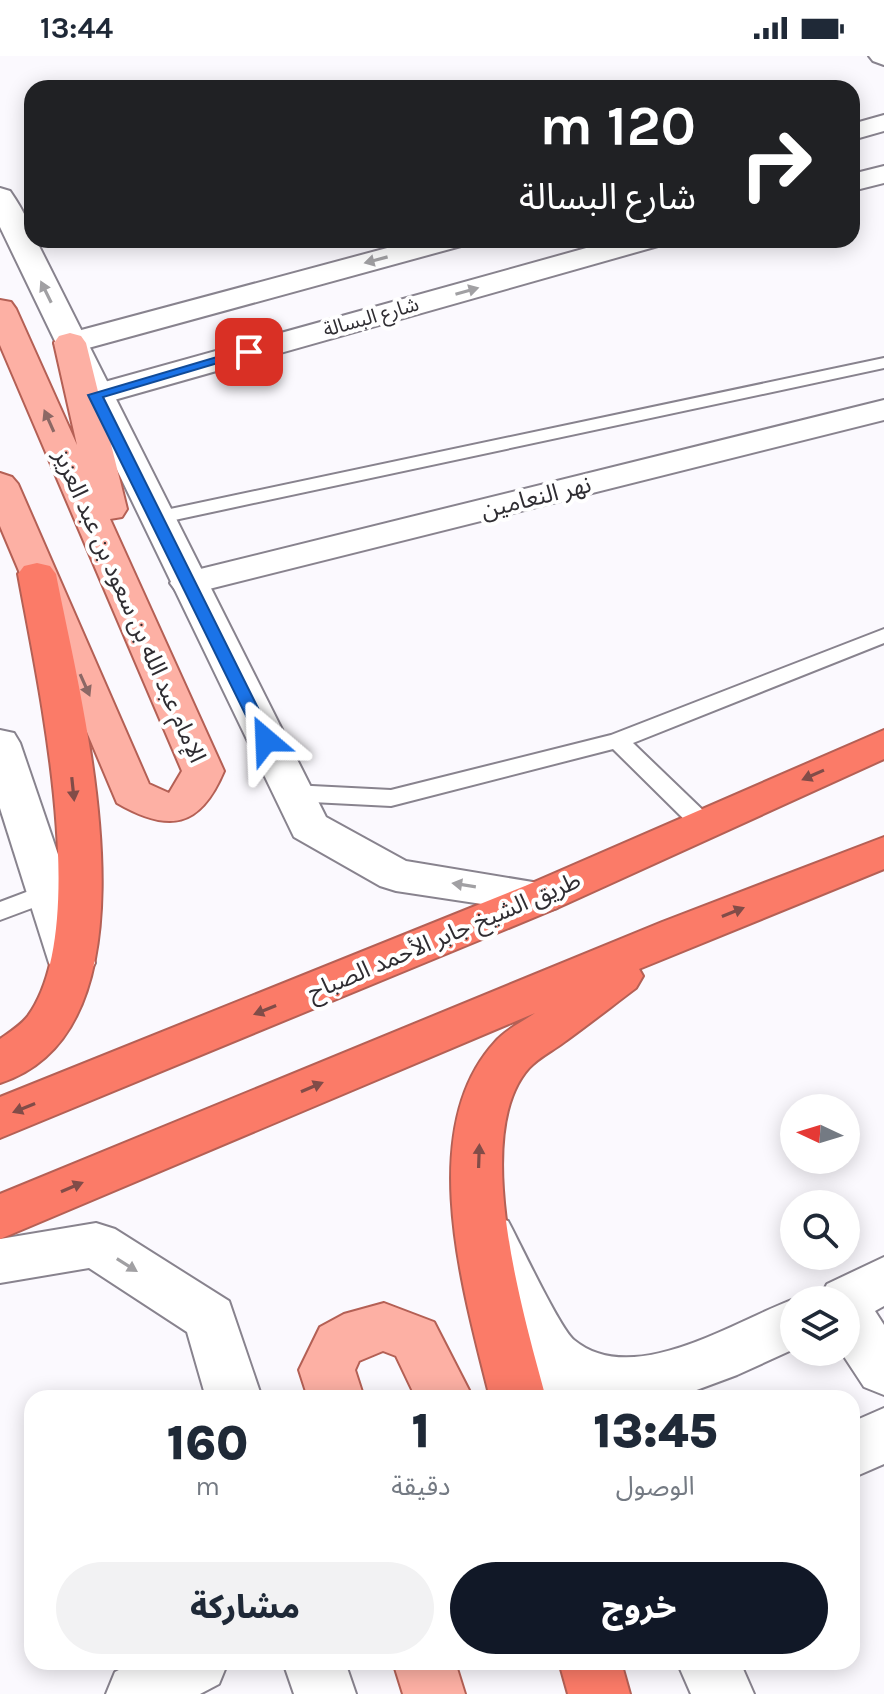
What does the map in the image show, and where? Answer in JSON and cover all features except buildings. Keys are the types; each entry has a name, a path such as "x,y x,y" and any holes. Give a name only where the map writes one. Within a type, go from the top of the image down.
{"highway":[{"path":"0,1064 46,1028 68,986 81,913 81,861 72,776 37,574"},
{"name":"طريق الشيخ جابر الأحمد الصباح","path":"0,1118 541,897 884,743"},
{"path":"0,1217 678,934 884,852"},
{"path":"516,1390 492,1295 481,1219 478,1179 480,1123 488,1089 511,1056 678,934"},
{"path":"592,1670 598,1694"}],"main road":[{"name":"الإمام عبد الله بن سعود بن عبد العزيز","path":"0,309 203,771 194,796 169,809 153,806 132,793 0,484"},
{"path":"70,343 133,612"},
{"path":"333,1390 327,1370 339,1344 363,1331 384,1327 415,1339 441,1390"},
{"path":"426,1670 434,1694"},
{"path":"584,1670 598,1694"}],"street":[{"path":"860,130 884,123"},
{"path":"860,181 884,174"},
{"path":"0,197 24,247"},
{"path":"24,248 309,827 396,875 541,897"},
{"path":"70,343 421,248"},
{"name":"شارع البسالة","path":"95,395 619,248"},
{"name":"نهر النعامين","path":"189,583 884,410"},
{"path":"0,743 72,963"},
{"path":"481,1219 564,1377 582,1374 622,1382 667,1378 780,1329"},
{"path":"0,1261 96,1245 210,1318 232,1390"},
{"path":"860,1293 884,1280"},
{"path":"860,1335 884,1370"},
{"path":"860,1448 884,1434"},
{"path":"137,1694 182,1670"},
{"path":"317,1670 325,1694"},
{"path":"712,1670 723,1694"}],"lane":[{"path":"156,518 884,363"},
{"path":"292,793 391,798 618,741 884,635"},
{"path":"618,741 703,824"},
{"path":"0,911 50,892"}],"route":[{"path":"249,352 95,395 266,740"}]}
